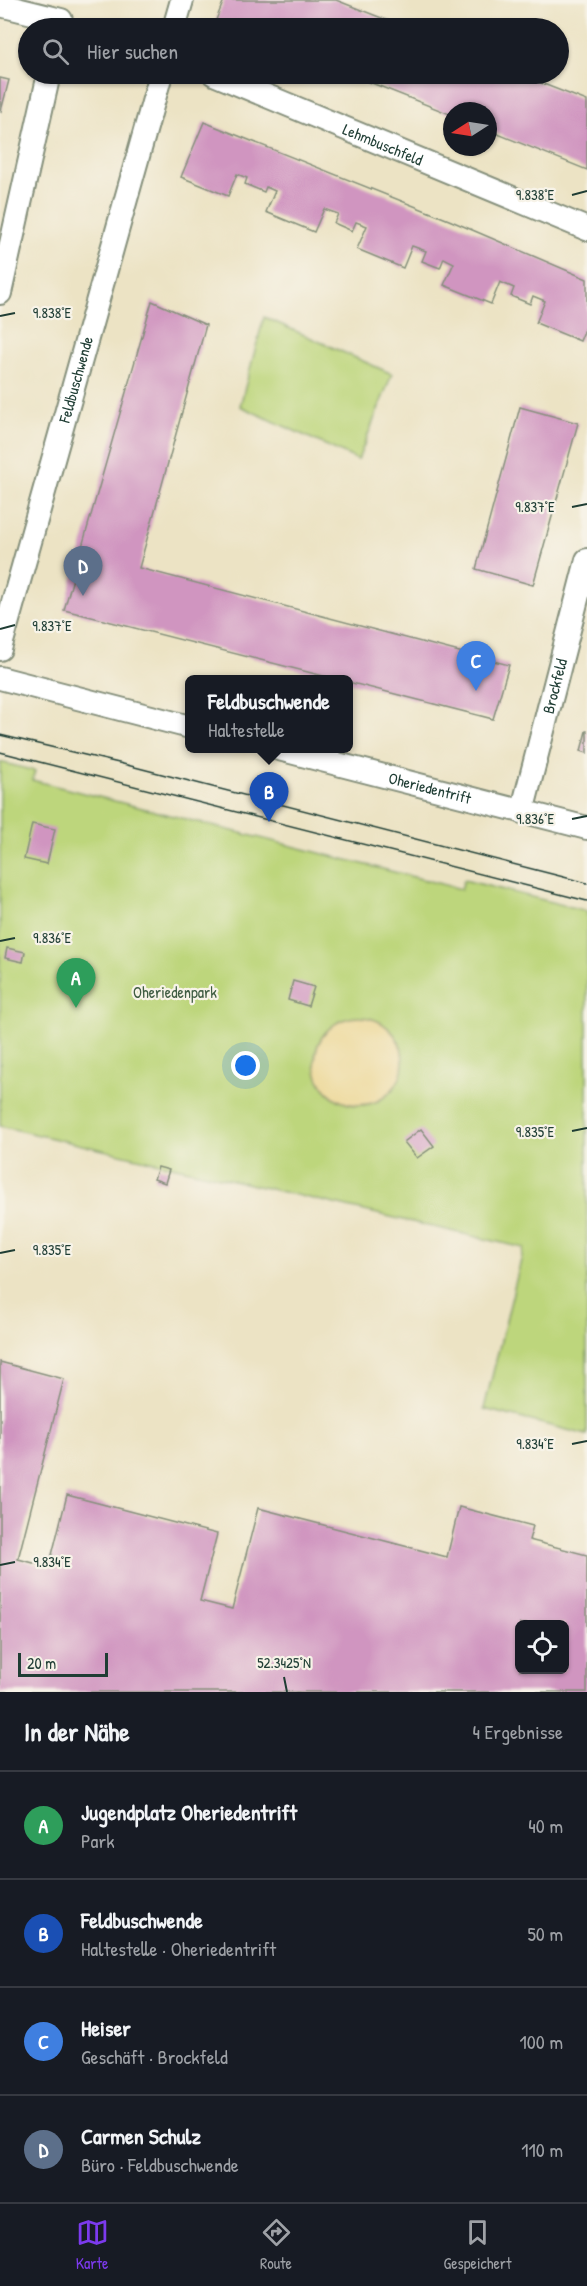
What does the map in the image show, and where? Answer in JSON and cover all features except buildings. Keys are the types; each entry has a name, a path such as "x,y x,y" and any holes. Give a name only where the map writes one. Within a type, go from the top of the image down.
{"street":[{"path":"177,18 182,0"},
{"path":"0,4 62,16"},
{"path":"0,293 47,84"},
{"name":"Feldbuschwende","path":"0,649 158,84"},
{"name":"Lehmbuschfeld","path":"238,84 587,229"},
{"name":"Brockfeld","path":"522,812 587,560"},
{"path":"0,678 185,726"},
{"name":"Oheriedentrift","path":"294,753 587,828"}],"green space":[{"path":"264,317 392,374 358,460 240,406"},
{"name":"Oheriedenpark","path":"0,762 35,771 32,780 461,889 464,880 587,911 587,1435 484,1409 524,1248 0,1126"}],"sand":[{"path":"359,1017 376,1020 390,1030 400,1044 403,1061 400,1078 390,1092 376,1102 359,1105 342,1102 328,1092 318,1078 315,1061 318,1044 328,1030 342,1020"}],"tram line":[{"path":"0,735 123,764 587,883"},
{"path":"0,752 587,901"}],"place":[{"name":"Carmen Schulz","path":"83,596"},
{"name":"Heiser","path":"476,691"},
{"name":"Feldbuschwende","path":"269,822"},
{"name":"Jugendplatz Oheriedentrift","path":"76,1008"}]}
